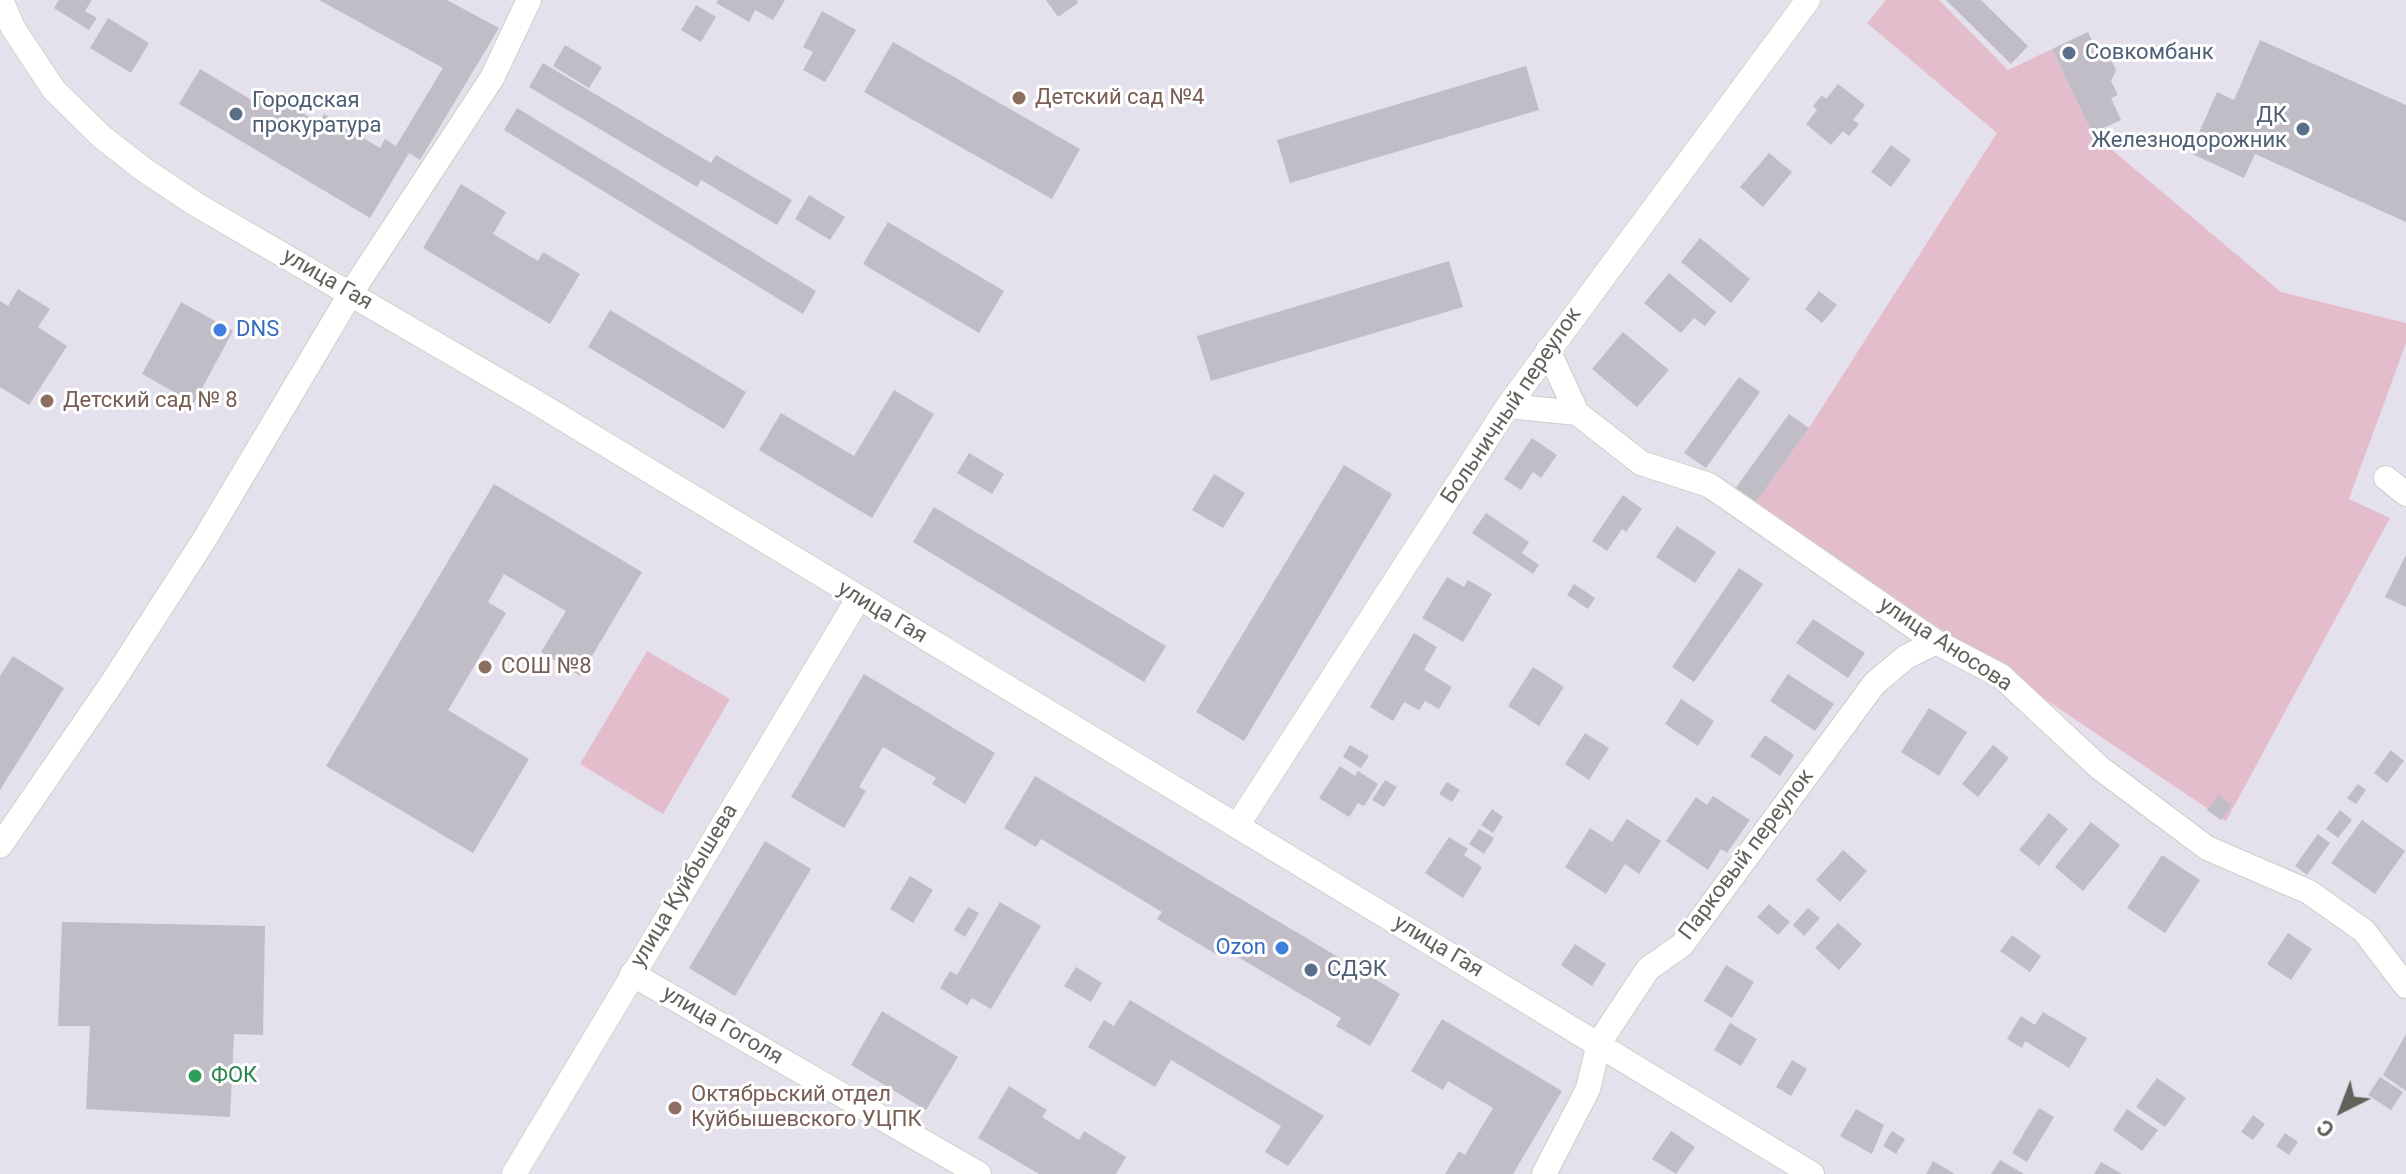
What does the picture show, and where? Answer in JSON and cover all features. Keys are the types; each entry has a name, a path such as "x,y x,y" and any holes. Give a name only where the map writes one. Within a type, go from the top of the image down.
{"street":[{"name":"улица Гая","path":"1,0 13,28 54,90 102,137 197,205 351,293 1812,1174"},
{"path":"0,846 112,683 204,540 351,293 492,78 529,0"},
{"name":"Больничный переулок","path":"1237,826 1508,406 1808,0"},
{"name":"улица Аносова","path":"1548,350 1577,413 1641,463 1709,485 1936,642 2001,676 2100,768 2207,848 2309,892 2364,931 2406,986"},
{"path":"1508,406 1577,413"},
{"path":"2386,478 2406,494"},
{"name":"улица Куйбышева","path":"514,1174 858,599"},
{"name":"Парковый переулок","path":"1544,1174 1588,1089 1599,1043 1648,969 1682,945 1874,684 1906,657 1936,642"},
{"name":"улица Гоголя","path":"632,974 979,1174"}],"shaded area":[{"path":"1886,0 1939,0 2008,70 2052,49 2092,133 2281,292 2406,323 2406,343 2349,499 2390,518 2226,821 1755,504 1809,428 1997,133 1867,23"},
{"path":"647,651 730,699 663,814 580,764"}],"building":[{"path":"59,0 92,0 85,11 97,18 89,30 54,8"},
{"path":"319,0 447,0 499,28 420,160 409,153 370,218 179,104 200,69 255,102 262,89 319,123 324,114 380,148 385,139 396,146 443,68"},
{"path":"718,0 785,0 773,20 755,10 749,22 716,3"},
{"path":"1046,0 1077,0 1078,3 1058,17"},
{"path":"1946,0 1981,0 2028,46 2011,64"},
{"path":"696,5 716,17 701,42 681,30"},
{"path":"822,11 856,30 825,82 803,70 813,52 803,47"},
{"path":"108,18 149,43 131,73 90,48"},
{"path":"2088,32 2093,43 2105,47 2116,70 2111,81 2118,95 2111,98 2121,120 2092,133 2052,49"},
{"name":"ДК Железнодорожник","path":"2260,40 2406,105 2406,222 2255,154 2244,178 2190,153 2217,92 2234,100"},
{"path":"893,42 1080,149 1052,199 864,92"},
{"path":"565,45 602,67 589,88 553,66"},
{"path":"543,63 711,163 716,155 792,200 777,225 701,180 697,187 529,87"},
{"path":"1526,66 1539,110 1290,183 1277,140"},
{"path":"1838,84 1865,105 1853,120 1859,124 1849,136 1843,131 1831,145 1806,124 1817,110 1813,106 1822,95 1826,99"},
{"path":"517,108 816,291 803,314 504,130"},
{"path":"1891,145 1911,160 1891,187 1871,172"},
{"path":"1769,153 1792,172 1763,207 1740,187"},
{"path":"461,184 506,212 493,234 538,261 543,252 580,274 550,324 423,248"},
{"path":"809,195 845,217 830,240 795,219"},
{"path":"888,222 1004,291 979,333 863,264"},
{"path":"1700,238 1750,279 1731,303 1681,262"},
{"path":"1449,261 1463,307 1211,381 1197,336"},
{"path":"1669,273 1716,312 1705,326 1694,318 1681,333 1644,303"},
{"path":"18,289 50,309 38,327 67,346 29,405 0,387 0,301 8,306"},
{"path":"1819,291 1837,305 1822,323 1805,309"},
{"path":"181,302 233,331 194,403 142,374"},
{"path":"610,310 746,392 724,429 588,347"},
{"path":"1623,332 1669,370 1637,407 1592,369"},
{"path":"1739,377 1760,392 1706,468 1684,453"},
{"path":"894,390 934,414 872,518 759,450 781,413 854,456"},
{"path":"1789,414 1809,428 1755,504 1735,489"},
{"path":"1532,438 1557,455 1541,478 1533,472 1521,490 1504,479"},
{"path":"969,453 1004,474 992,494 957,473"},
{"path":"1344,465 1392,494 1244,741 1196,712"},
{"path":"1214,474 1245,493 1223,528 1192,510"},
{"path":"494,484 642,572 580,676 541,652 566,611 504,574 488,602 506,613 448,710 529,759 473,853 326,766"},
{"path":"1623,495 1642,509 1626,532 1622,529 1607,551 1592,541"},
{"path":"934,507 1166,646 1144,682 913,542"},
{"path":"1486,513 1529,542 1522,553 1539,565 1533,574 1472,533"},
{"path":"1677,526 1716,552 1695,583 1656,557"},
{"path":"2406,555 2406,607 2385,597"},
{"path":"1739,568 1763,584 1694,682 1672,667"},
{"path":"1447,577 1464,587 1468,580 1492,594 1463,642 1422,618"},
{"path":"1574,584 1595,598 1588,609 1567,595"},
{"path":"1813,619 1865,653 1848,678 1796,643"},
{"path":"1414,633 1437,647 1424,670 1452,687 1439,709 1425,701 1419,710 1404,702 1393,721 1370,707"},
{"path":"13,656 64,688 0,790 0,676"},
{"path":"1533,667 1564,687 1539,726 1508,706"},
{"path":"864,674 995,753 965,804 932,784 936,778 883,747 859,787 866,791 844,828 791,797"},
{"path":"1788,674 1834,704 1815,731 1770,701"},
{"path":"1681,699 1714,721 1698,746 1665,724"},
{"path":"1929,708 1967,732 1939,776 1901,752"},
{"path":"1585,733 1609,748 1589,780 1565,764"},
{"path":"1765,735 1794,755 1780,776 1750,756"},
{"path":"1350,745 1369,756 1361,768 1343,757"},
{"path":"1993,745 2009,758 1978,797 1962,784"},
{"path":"2391,750 2404,761 2387,783 2374,773"},
{"path":"1340,766 1355,776 1358,771 1378,784 1364,806 1358,803 1349,817 1319,798"},
{"path":"1035,776 1400,994 1370,1046 1336,1026 1341,1018 1221,947 1216,954 1157,919 1162,912 1041,839 1036,847 1004,828"},
{"path":"1385,780 1397,787 1384,807 1372,800"},
{"path":"1447,782 1460,790 1452,802 1439,794"},
{"path":"2358,784 2366,790 2356,804 2347,798"},
{"path":"2218,795 2232,805 2221,820 2207,810"},
{"path":"1713,796 1750,820 1727,853 1721,849 1708,870 1666,841 1696,797 1707,805"},
{"path":"1492,809 1503,817 1493,833 1481,825"},
{"path":"2340,810 2352,820 2338,838 2326,829"},
{"path":"2049,813 2068,829 2039,866 2019,850"},
{"path":"1627,819 1661,841 1639,874 1625,864 1606,894 1565,867 1590,828 1612,842"},
{"path":"2362,820 2405,851 2375,894 2331,863"},
{"path":"2091,822 2120,845 2083,891 2055,867"},
{"path":"1479,829 1494,838 1484,854 1469,844"},
{"path":"2318,834 2330,843 2307,875 2295,866"},
{"path":"1449,837 1468,849 1464,855 1482,867 1463,898 1425,873"},
{"path":"765,841 811,869 735,996 689,968"},
{"path":"1843,850 1867,871 1840,902 1816,880"},
{"path":"2162,855 2200,880 2165,933 2127,908"},
{"path":"910,876 933,890 913,923 890,909"},
{"path":"1000,902 1041,926 991,1009 972,998 967,1005 940,988 950,971 957,975"},
{"path":"1769,904 1790,922 1778,935 1757,917"},
{"path":"968,907 979,913 965,937 954,930"},
{"path":"1808,908 1820,918 1804,936 1793,925"},
{"path":"62,922 265,926 263,1035 234,1034 230,1117 86,1109 90,1026 58,1026"},
{"path":"1838,923 1862,944 1839,970 1815,948"},
{"path":"2288,933 2312,949 2291,980 2267,964"},
{"path":"2012,935 2041,956 2030,972 2000,951"},
{"path":"1575,944 1606,964 1592,986 1561,965"},
{"path":"1726,965 1754,982 1732,1018 1704,1001"},
{"path":"1076,967 1102,983 1091,1002 1064,986"},
{"path":"1130,1000 1324,1116 1288,1166 1265,1152 1281,1126 1171,1060 1155,1087 1088,1047 1104,1020 1114,1026"},
{"path":"882,1011 958,1057 926,1110 851,1065"},
{"path":"2043,1012 2087,1038 2069,1068 2025,1041 2022,1048 2007,1039 2021,1016 2035,1025"},
{"path":"1442,1019 1562,1091 1513,1174 1445,1174 1459,1151 1465,1155 1493,1108 1448,1081 1443,1090 1411,1071"},
{"path":"1730,1023 1757,1039 1741,1066 1714,1050"},
{"path":"2406,1034 2406,1091 2383,1075"},
{"path":"1792,1060 1807,1069 1791,1096 1776,1087"},
{"path":"2380,1077 2403,1092 2391,1110 2368,1095"},
{"path":"2157,1078 2186,1098 2165,1127 2136,1107"},
{"path":"1009,1086 1047,1110 1042,1117 1079,1140 1084,1131 1126,1157 1116,1174 1039,1174 978,1138"},
{"path":"2039,1108 2054,1117 2027,1162 2012,1153"},
{"path":"1856,1109 1884,1125 1872,1154 1840,1136"},
{"path":"2127,1109 2158,1130 2142,1151 2113,1130"},
{"path":"2253,1115 2265,1124 2253,1140 2241,1132"},
{"path":"1671,1131 1695,1147 1676,1174 1652,1159"},
{"path":"1892,1131 1905,1139 1896,1154 1883,1146"},
{"path":"2285,1133 2298,1142 2289,1155 2276,1146"},
{"path":"2000,1160 2024,1174 1991,1174"},
{"path":"1933,1161 1955,1174 1926,1174"},
{"path":"2101,1162 2122,1174 2094,1174"}],"place":[{"name":"Совкомбанк","path":"2069,53"},
{"name":"Детский сад №4","path":"1019,98"},
{"name":"Городская прокуратура","path":"236,114"},
{"name":"ДК Железнодорожник","path":"2303,129"},
{"name":"DNS","path":"220,330"},
{"name":"Детский сад № 8","path":"47,401"},
{"name":"СОШ №8","path":"485,667"},
{"name":"Ozon","path":"1282,948"},
{"name":"СДЭК","path":"1311,970"},
{"name":"ФОК","path":"195,1076"},
{"name":"Октябрьский отдел Куйбышевского УЦПК","path":"675,1108"}]}
